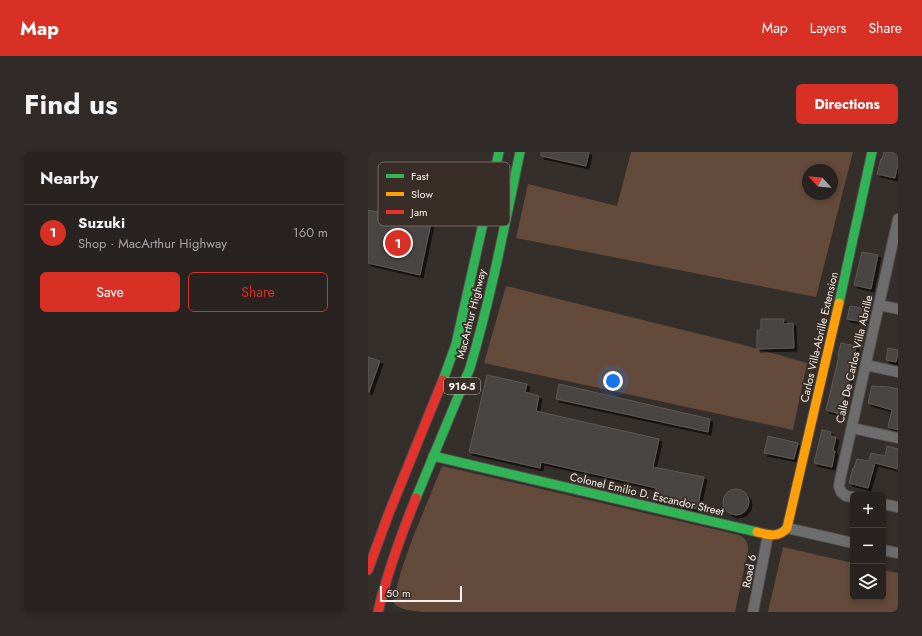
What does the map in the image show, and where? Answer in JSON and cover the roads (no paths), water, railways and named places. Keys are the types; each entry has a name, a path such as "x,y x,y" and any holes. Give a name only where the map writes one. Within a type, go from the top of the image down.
{"main road":[{"name":"MacArthur Highway","path":"497,162 499,152"},
{"name":"MacArthur Highway","path":"510,200 520,152"},
{"name":"Carlos Villa-Abrille Extension","path":"787,528 831,341 872,152"},
{"name":"MacArthur Highway","path":"368,570 388,513 456,344 482,226"},
{"name":"MacArthur Highway","path":"378,612 384,586 396,552 433,456 470,368 505,226"},
{"name":"Colonel Emilio D. Escandor Street","path":"433,456 768,535"},
{"path":"768,535 782,534 787,528"}],"street":[{"name":"Calle De Carlos Villa Abrille","path":"850,497 846,496 841,492 839,486 840,480 879,305 895,243 898,219"},
{"path":"879,305 898,309"},
{"path":"866,365 898,372"},
{"path":"852,428 898,438"},
{"path":"886,505 898,507"},
{"path":"787,528 850,542"},
{"name":"Road 6","path":"753,612 768,535"},
{"path":"886,551 898,553"}],"place":[{"name":"Suzuki","path":"398,243"}]}
